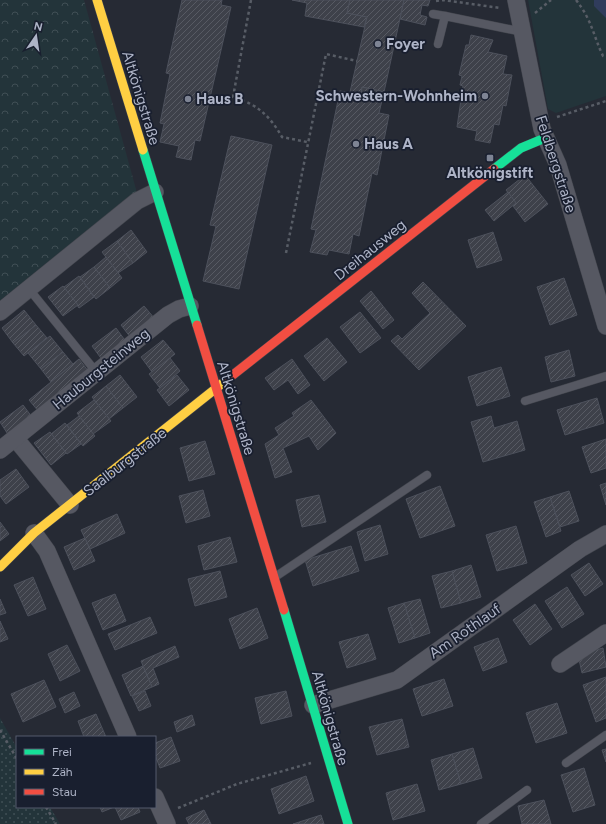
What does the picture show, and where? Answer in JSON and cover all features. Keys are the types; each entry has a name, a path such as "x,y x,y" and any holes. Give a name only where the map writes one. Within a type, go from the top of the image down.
{"street":[{"name":"Altkönigstraße","path":"97,0 313,704 327,759 348,824"},
{"name":"Feldbergstraße","path":"517,5 543,130 558,165 606,326"},
{"name":"Dreihausweg","path":"216,390 543,130"},
{"path":"0,312 137,201 155,192"},
{"name":"Hauburgsteinweg","path":"0,450 168,315 179,309 190,306"},
{"name":"Saalburgstraße","path":"0,567 34,533 216,390"},
{"path":"15,438 70,505"},
{"path":"34,533 47,551 128,736"},
{"name":"Am Rothlauf","path":"313,704 397,680 580,549 606,534"},
{"path":"560,664 606,633"},
{"path":"156,800 165,819"}],"lane":[{"path":"433,14 523,32"},
{"path":"438,44 445,16"},
{"path":"29,290 97,373"},
{"path":"525,401 606,376"},
{"path":"274,577 427,475"},
{"path":"566,763 606,735"},
{"path":"481,824 527,790"}],"path":[{"path":"251,0 234,98 244,100 264,112 282,137 307,142"},
{"path":"429,2 444,0 517,5"},
{"path":"576,0 590,20 599,48 603,56 606,57"},
{"path":"286,253 307,142 326,54 357,61"},
{"path":"543,130 606,101"},
{"path":"0,730 16,757"},
{"path":"165,819 237,784 327,759"},
{"path":"47,808 56,824"}],"green space":[{"path":"0,0 84,0 137,193 0,301"},
{"path":"528,0 606,0 606,96 556,113 548,109"},
{"path":"0,718 16,746 16,808 51,808 60,824 0,824"}],"water":[{"path":"594,0 606,0 606,18 594,6"}],"building":[{"name":"Haus B","path":"182,0 222,0 221,5 231,7 200,141 195,140 191,160 176,157 179,146 160,142 164,124 160,123 170,74 166,73"},
{"path":"292,0 350,0 347,13 367,17 364,27 305,16 307,3"},
{"name":"Foyer","path":"350,0 404,0 384,92 362,87 361,95 350,92 367,17 347,13"},
{"path":"404,0 430,0 428,6 422,5 420,15 427,17 425,25 400,19"},
{"name":"Schwestern-Wohnheim","path":"471,35 493,40 488,52 507,56 503,74 512,75 506,106 503,105 499,125 494,124 490,143 475,140 477,131 457,127 463,86 460,85 462,76 459,75 466,45 469,45"},
{"name":"Haus A","path":"362,87 384,92 379,113 389,115 377,175 372,173 359,236 353,234 349,254 329,250 327,255 310,252 316,230 311,229 340,91 361,95"},
{"path":"231,136 272,145 239,289 203,281 216,226 210,225"},
{"path":"525,175 548,204 525,222 513,206 516,203 506,190"},
{"path":"508,192 516,203 494,221 485,210"},
{"path":"131,230 147,252 133,263 117,241"},
{"path":"493,232 502,260 477,268 468,240"},
{"path":"117,241 133,263 118,273 102,252"},
{"path":"106,257 122,278 110,288 94,267"},
{"path":"94,267 110,288 96,299 80,277"},
{"path":"79,276 94,297 79,308 64,287"},
{"path":"564,278 577,315 550,325 537,287"},
{"path":"423,282 466,326 419,370 391,341 398,335 402,339 430,313 412,293"},
{"path":"63,286 78,305 63,316 48,297"},
{"path":"371,291 394,320 383,329 360,301"},
{"path":"144,306 155,319 131,338 121,325"},
{"path":"24,310 36,325 13,343 2,328"},
{"path":"360,312 381,338 360,353 340,327"},
{"path":"36,325 47,338 24,356 13,343"},
{"path":"116,328 127,343 103,361 92,346"},
{"path":"50,336 63,352 41,369 28,353"},
{"path":"327,338 347,362 324,381 304,356"},
{"path":"163,340 175,354 152,372 141,357"},
{"path":"569,350 575,376 551,382 545,357"},
{"path":"63,352 73,364 51,382 41,369"},
{"path":"170,358 180,371 160,388 149,374"},
{"path":"79,359 89,372 39,412 29,400"},
{"path":"292,359 310,385 298,394 288,380 274,390 265,378"},
{"path":"501,367 510,396 477,406 468,377"},
{"path":"120,375 137,397 123,408 106,386"},
{"path":"177,375 189,390 169,406 157,390"},
{"path":"106,386 123,408 109,419 92,397"},
{"path":"597,398 604,423 565,435 557,410"},
{"path":"94,400 111,421 93,434 77,413"},
{"path":"311,400 336,433 318,450 309,436 283,448 292,472 275,478 265,444 279,435 275,428 294,416 292,413"},
{"path":"23,405 32,417 9,436 0,422"},
{"path":"79,416 95,436 83,446 67,425"},
{"path":"491,416 494,428 517,421 525,450 483,462 471,422"},
{"path":"65,423 81,444 67,454 51,434"},
{"path":"50,432 66,453 51,465 34,443"},
{"path":"606,439 606,468 591,473 582,447"},
{"path":"205,441 215,474 189,481 180,448"},
{"path":"16,469 29,487 6,504 0,496 0,480"},
{"path":"606,483 606,505 600,485"},
{"path":"440,486 455,526 420,538 406,499"},
{"path":"203,490 210,516 186,523 179,496"},
{"path":"569,491 579,521 560,527 550,497"},
{"path":"319,495 326,522 302,527 296,500"},
{"path":"550,497 561,531 546,537 534,502"},
{"path":"117,514 125,533 90,549 81,530"},
{"path":"0,522 9,534 0,541"},
{"path":"380,525 388,554 365,561 357,532"},
{"path":"516,526 527,563 497,571 486,535"},
{"path":"230,537 237,562 204,570 198,546"},
{"path":"85,538 95,561 74,570 64,547"},
{"path":"351,546 359,571 313,586 305,560"},
{"path":"589,563 603,584 585,596 571,575"},
{"path":"471,565 481,597 461,603 452,571"},
{"path":"220,571 227,597 195,606 188,579"},
{"path":"452,571 461,603 441,608 432,576"},
{"path":"33,577 46,609 28,616 14,585"},
{"path":"567,587 584,614 562,628 545,601"},
{"path":"115,594 126,621 103,630 92,603"},
{"path":"0,599 6,613 0,615"},
{"path":"420,599 430,633 415,638 404,603"},
{"path":"404,603 415,638 399,643 388,608"},
{"path":"535,604 552,629 530,645 513,620"},
{"path":"257,608 268,638 240,649 229,619"},
{"path":"150,617 157,633 115,650 108,634"},
{"path":"0,621 8,639 0,642"},
{"path":"368,634 376,659 347,668 339,642"},
{"path":"498,638 507,662 483,671 474,647"},
{"path":"67,645 80,671 60,681 48,654"},
{"path":"175,646 179,657 153,668 159,684 152,687 141,661"},
{"path":"603,648 606,667 582,673 578,655"},
{"path":"143,666 152,687 131,696 122,675"},
{"path":"606,677 606,718 596,722 583,685"},
{"path":"444,679 453,706 422,716 413,689"},
{"path":"44,680 56,707 23,722 11,694"},
{"path":"145,691 151,706 139,711 132,696"},
{"path":"286,691 292,716 261,724 255,698"},
{"path":"74,692 80,706 65,713 59,699"},
{"path":"557,703 567,733 536,743 526,713"},
{"path":"96,714 106,736 84,736 78,721"},
{"path":"192,715 195,725 177,732 174,722"},
{"path":"402,719 409,747 377,755 369,727"},
{"path":"171,737 180,761 160,768 156,758 156,743"},
{"path":"473,748 482,778 461,784 452,754"},
{"path":"606,749 606,762 602,750"},
{"path":"452,754 461,784 439,790 431,760"},
{"path":"584,768 595,805 573,812 561,775"},
{"path":"306,776 314,801 279,814 271,789"},
{"path":"417,784 425,811 393,820 386,793"},
{"path":"544,800 551,824 522,824 518,806"},
{"path":"100,808 112,808 102,812"},
{"path":"115,808 138,808 140,812 121,820"},
{"path":"204,810 211,824 189,824 186,818"},
{"path":"321,815 324,824 293,824"}],"traffic: fast":[{"path":"494,169 521,148 545,138"},
{"path":"143,150 197,325"},
{"path":"284,610 348,824"}],"traffic: slow":[{"path":"97,0 143,150"},
{"path":"0,567 34,533 229,378"}],"traffic: jam":[{"path":"229,378 494,169"},
{"path":"197,325 284,610"}],"place":[{"name":"Foyer","path":"378,44"},
{"name":"Schwestern-Wohnheim","path":"485,96"},
{"name":"Haus B","path":"188,99"},
{"name":"Haus A","path":"356,144"},
{"name":"Altkönigstift","path":"490,158"}]}
